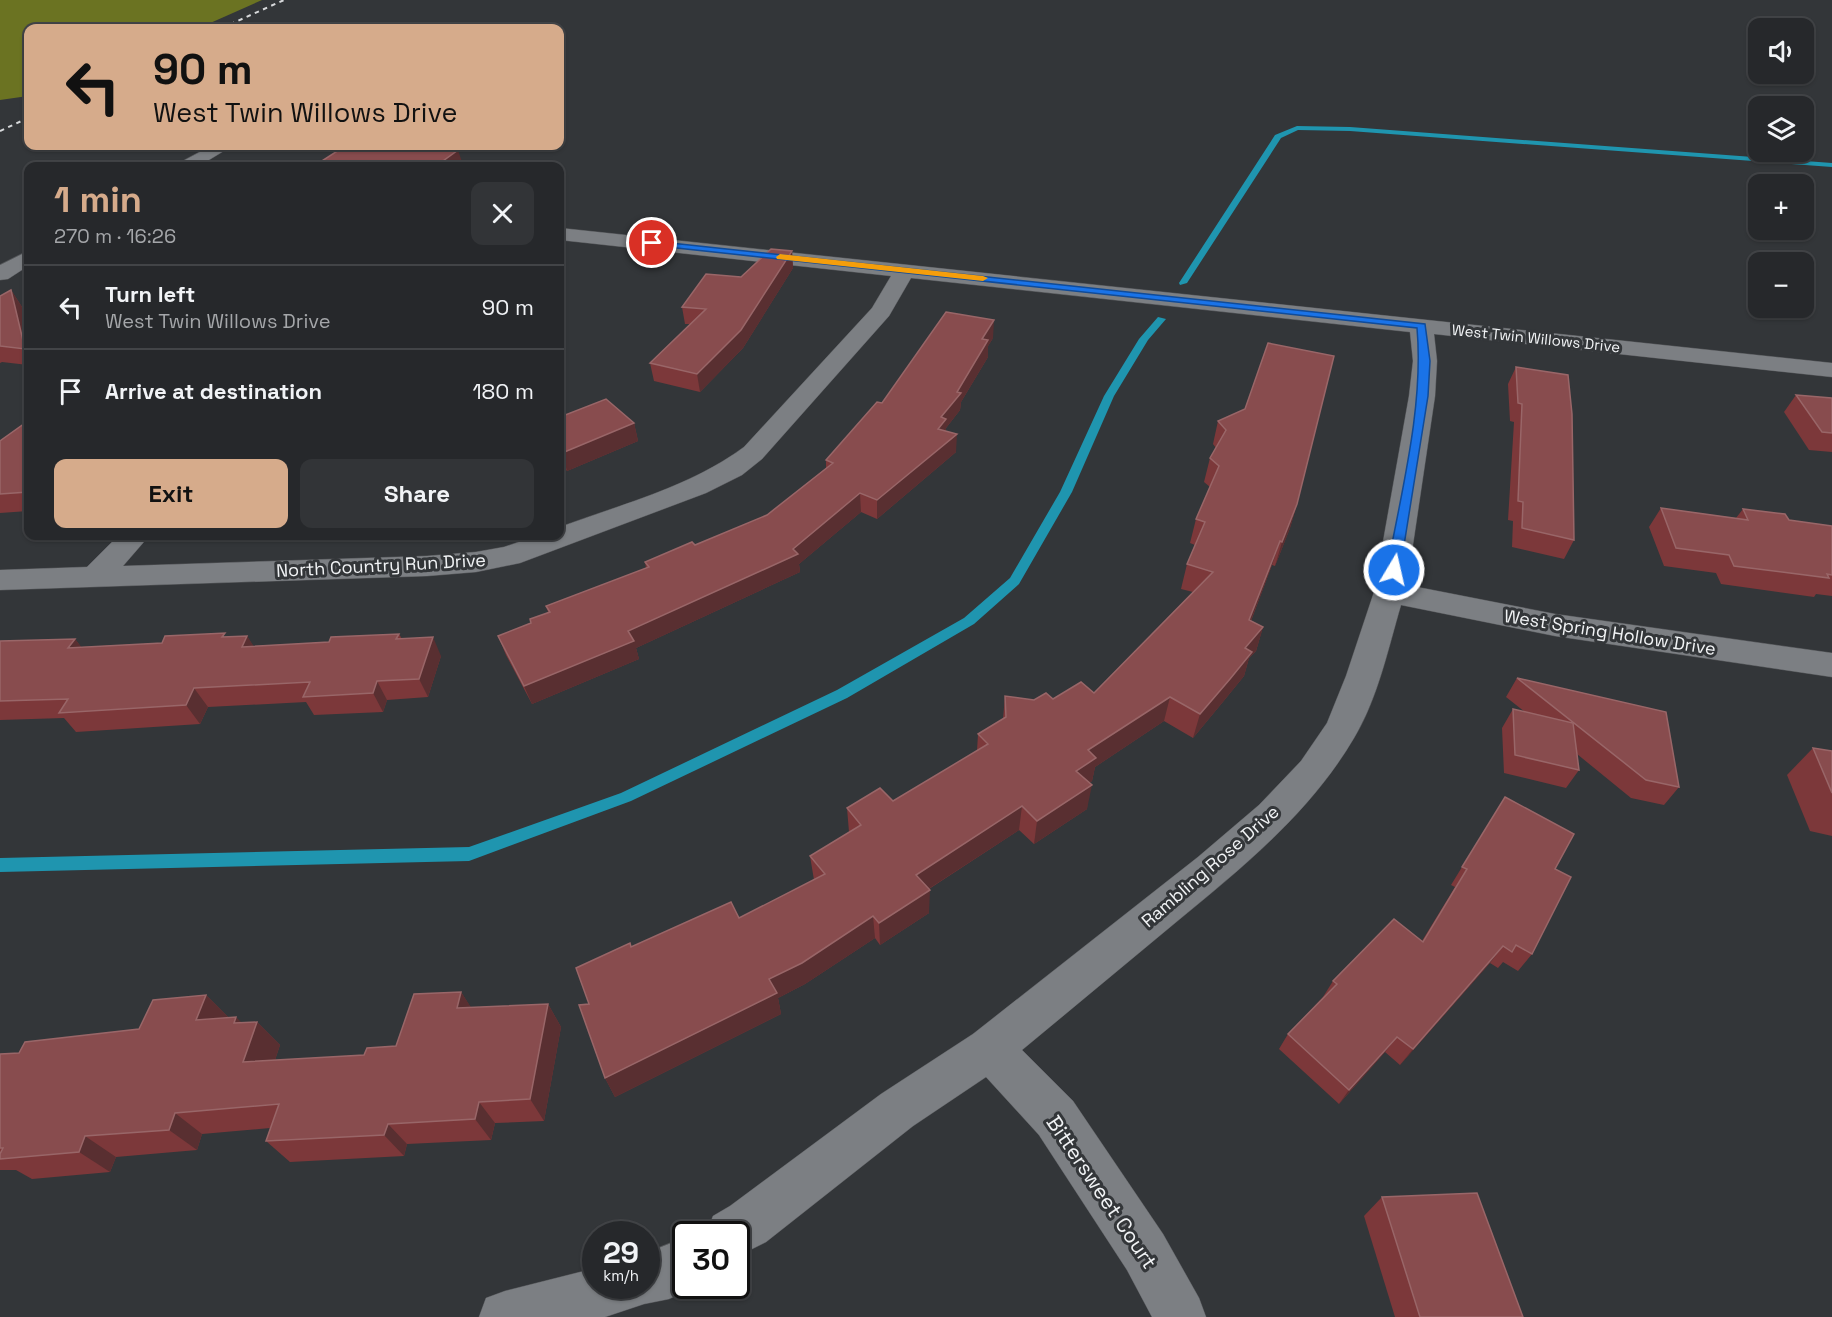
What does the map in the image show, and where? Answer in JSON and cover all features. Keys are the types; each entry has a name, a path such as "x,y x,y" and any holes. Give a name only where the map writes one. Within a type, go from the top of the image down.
{"street":[{"path":"195,162 217,150"},
{"name":"West Twin Willows Drive","path":"564,234 1832,370"},
{"path":"0,274 24,259"},
{"name":"North Country Run Drive","path":"564,536 696,487 732,468 753,453 880,311 905,270"},
{"name":"Rambling Rose Drive","path":"750,1222 897,1110 989,1049 1212,869 1272,816 1314,771 1342,728 1363,676 1390,592 1422,396 1425,361 1421,326"},
{"path":"95,577 130,540"},
{"name":"North Country Run Drive","path":"0,580 427,566 476,562 509,556 552,540"},
{"name":"West Spring Hollow Drive","path":"1390,592 1447,606 1537,622 1832,665"},
{"name":"Bittersweet Court","path":"989,1049 1056,1118 1145,1252 1180,1317"},
{"path":"505,1317 582,1297"}],"green space":[{"path":"0,0 262,0 208,24 24,24 24,97 0,100"}],"building":[{"path":"339,150 458,150 442,162 320,162"},
{"path":"771,249 792,251 741,330 697,374 650,363 706,309 682,307 706,274 741,277"},
{"path":"11,290 24,349 0,346 0,296"},
{"path":"946,312 994,320 982,339 988,340 957,392 961,393 941,417 946,419 938,429 957,434 877,500 860,493 793,549 798,554 628,631 634,641 524,686 498,636 531,623 530,619 550,612 546,606 649,567 645,562 692,542 695,545 767,515 833,463 826,460 877,402 882,403"},
{"path":"1268,343 1334,356 1297,504 1249,620 1263,627 1245,648 1252,652 1200,714 1170,697 1088,750 1096,758 1076,771 1092,785 1037,821 1022,806 916,875 930,890 879,923 873,916 802,963 769,979 777,993 605,1078 579,1005 589,1004 576,968 630,943 631,947 731,902 739,918 825,874 810,856 861,825 847,808 880,788 893,801 988,744 978,734 1006,717 1005,696 1034,700 1046,693 1053,699 1081,682 1094,693 1213,572 1187,564 1205,522 1196,519 1219,466 1210,458 1226,430 1218,421 1245,409"},
{"path":"1516,367 1568,375 1572,414 1574,540 1522,528 1523,502 1518,501 1522,404 1518,403"},
{"path":"1796,395 1832,398 1832,433 1822,432"},
{"path":"606,399 634,423 564,452 564,415"},
{"path":"24,424 24,492 0,494 0,441"},
{"path":"1661,508 1748,520 1743,509 1785,514 1789,520 1832,526 1832,575 1827,574 1829,578 1734,566 1729,555 1676,548"},
{"path":"225,633 222,637 247,636 242,647 329,642 331,637 399,634 396,639 433,637 419,679 377,681 373,693 303,697 310,682 194,688 186,705 59,713 68,699 0,701 0,641 75,639 68,648 162,643 165,636"},
{"path":"1517,678 1666,712 1679,787 1646,780"},
{"path":"1513,709 1573,723 1579,770 1515,755"},
{"path":"1813,748 1832,751 1832,793"},
{"path":"1505,797 1574,834 1555,869 1571,877 1532,954 1516,945 1512,952 1503,946 1413,1049 1397,1037 1349,1090 1288,1034 1337,984 1333,981 1394,919 1423,942 1467,869 1462,867"},
{"path":"461,992 457,1008 548,1004 530,1099 479,1102 475,1119 388,1124 384,1135 266,1141 279,1104 175,1113 169,1130 85,1136 79,1152 0,1159 3,1148 0,1148 0,1054 19,1053 25,1042 139,1029 153,1000 206,995 196,1020 236,1017 234,1023 257,1022 243,1062 364,1055 367,1048 396,1046 414,994"},
{"path":"1477,1193 1523,1317 1420,1317 1382,1197"}],"waterway":[{"path":"1183,283 1278,137 1297,128 1350,129 1832,165"},
{"path":"0,865 469,854 626,797 842,694 969,621 1015,581 1066,492 1109,396 1144,339 1161,319"}],"railway":[{"path":"231,24 284,0"},
{"path":"0,131 24,120"}],"slow traffic":[{"path":"780,257 983,278"}],"route":[{"path":"652,243 1421,326 1425,361 1422,396 1394,570"}]}
